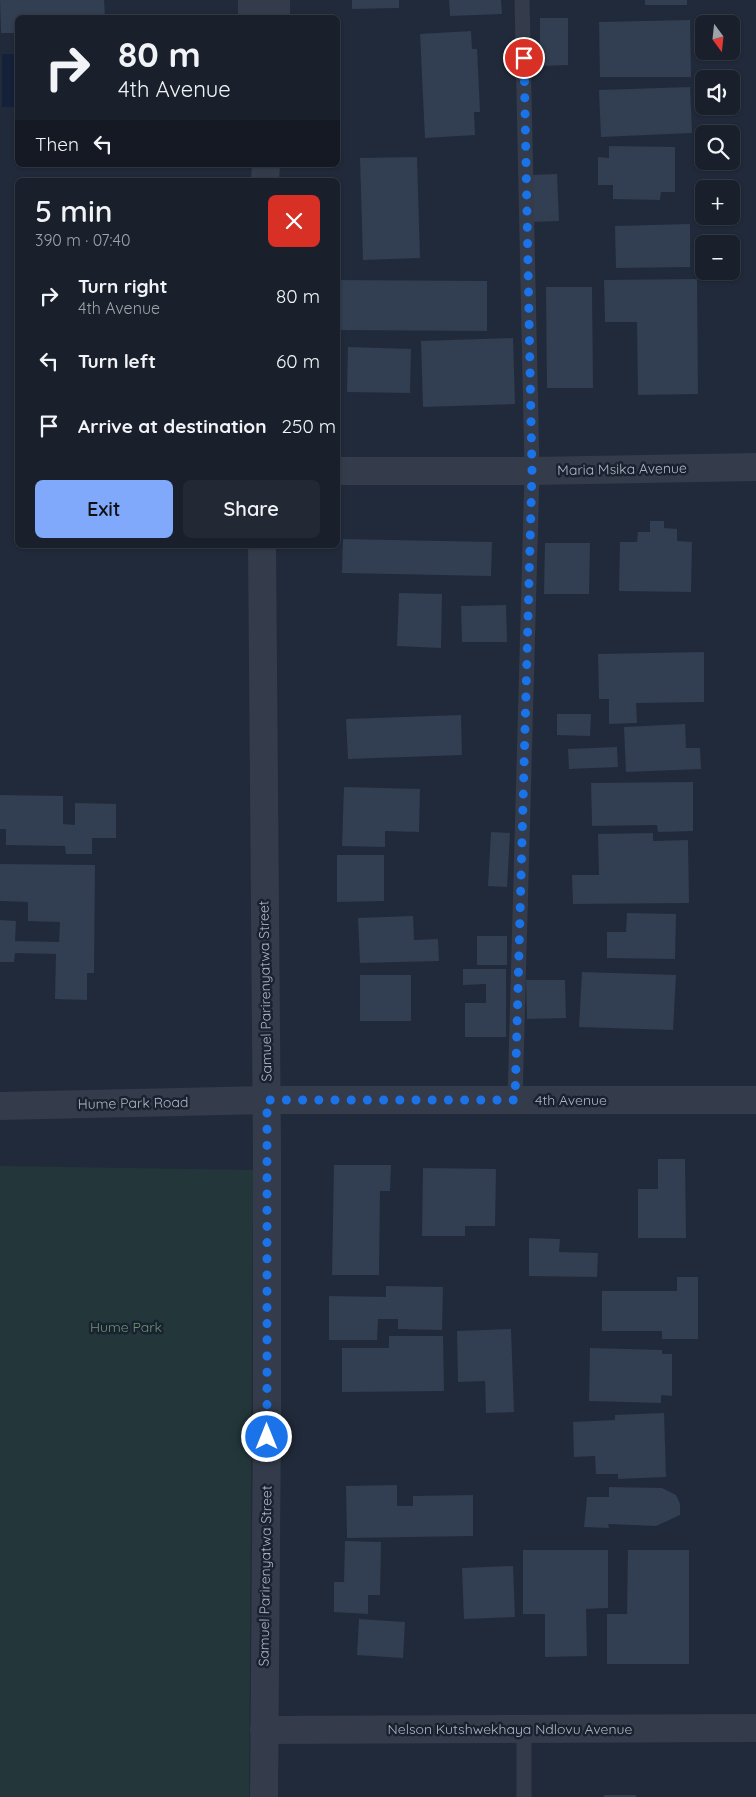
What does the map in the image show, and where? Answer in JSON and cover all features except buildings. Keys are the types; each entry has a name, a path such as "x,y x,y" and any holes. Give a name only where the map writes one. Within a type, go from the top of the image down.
{"street":[{"path":"252,0 252,15"},
{"path":"276,0 276,15"},
{"name":"Maria Msika Avenue","path":"340,471 532,471 756,467"},
{"name":"Samuel Parirenyatwa Street","path":"262,548 267,1100 264,1797"},
{"name":"4th Avenue","path":"267,1100 756,1100"},
{"name":"Hume Park Road","path":"0,1106 267,1100"},
{"name":"Nelson Kutshwekhaya Ndlovu Avenue","path":"264,1730 756,1728"}],"lane":[{"path":"515,1100 532,471 522,0"},
{"path":"524,1729 524,1797"}],"green space":[{"name":"Hume Park","path":"0,1166 253,1170 249,1797 0,1797"}],"water":[{"path":"2,54 15,54 15,107 2,107"}],"route":[{"path":"267,1437 267,1100 515,1100 532,471 524,58"}]}
